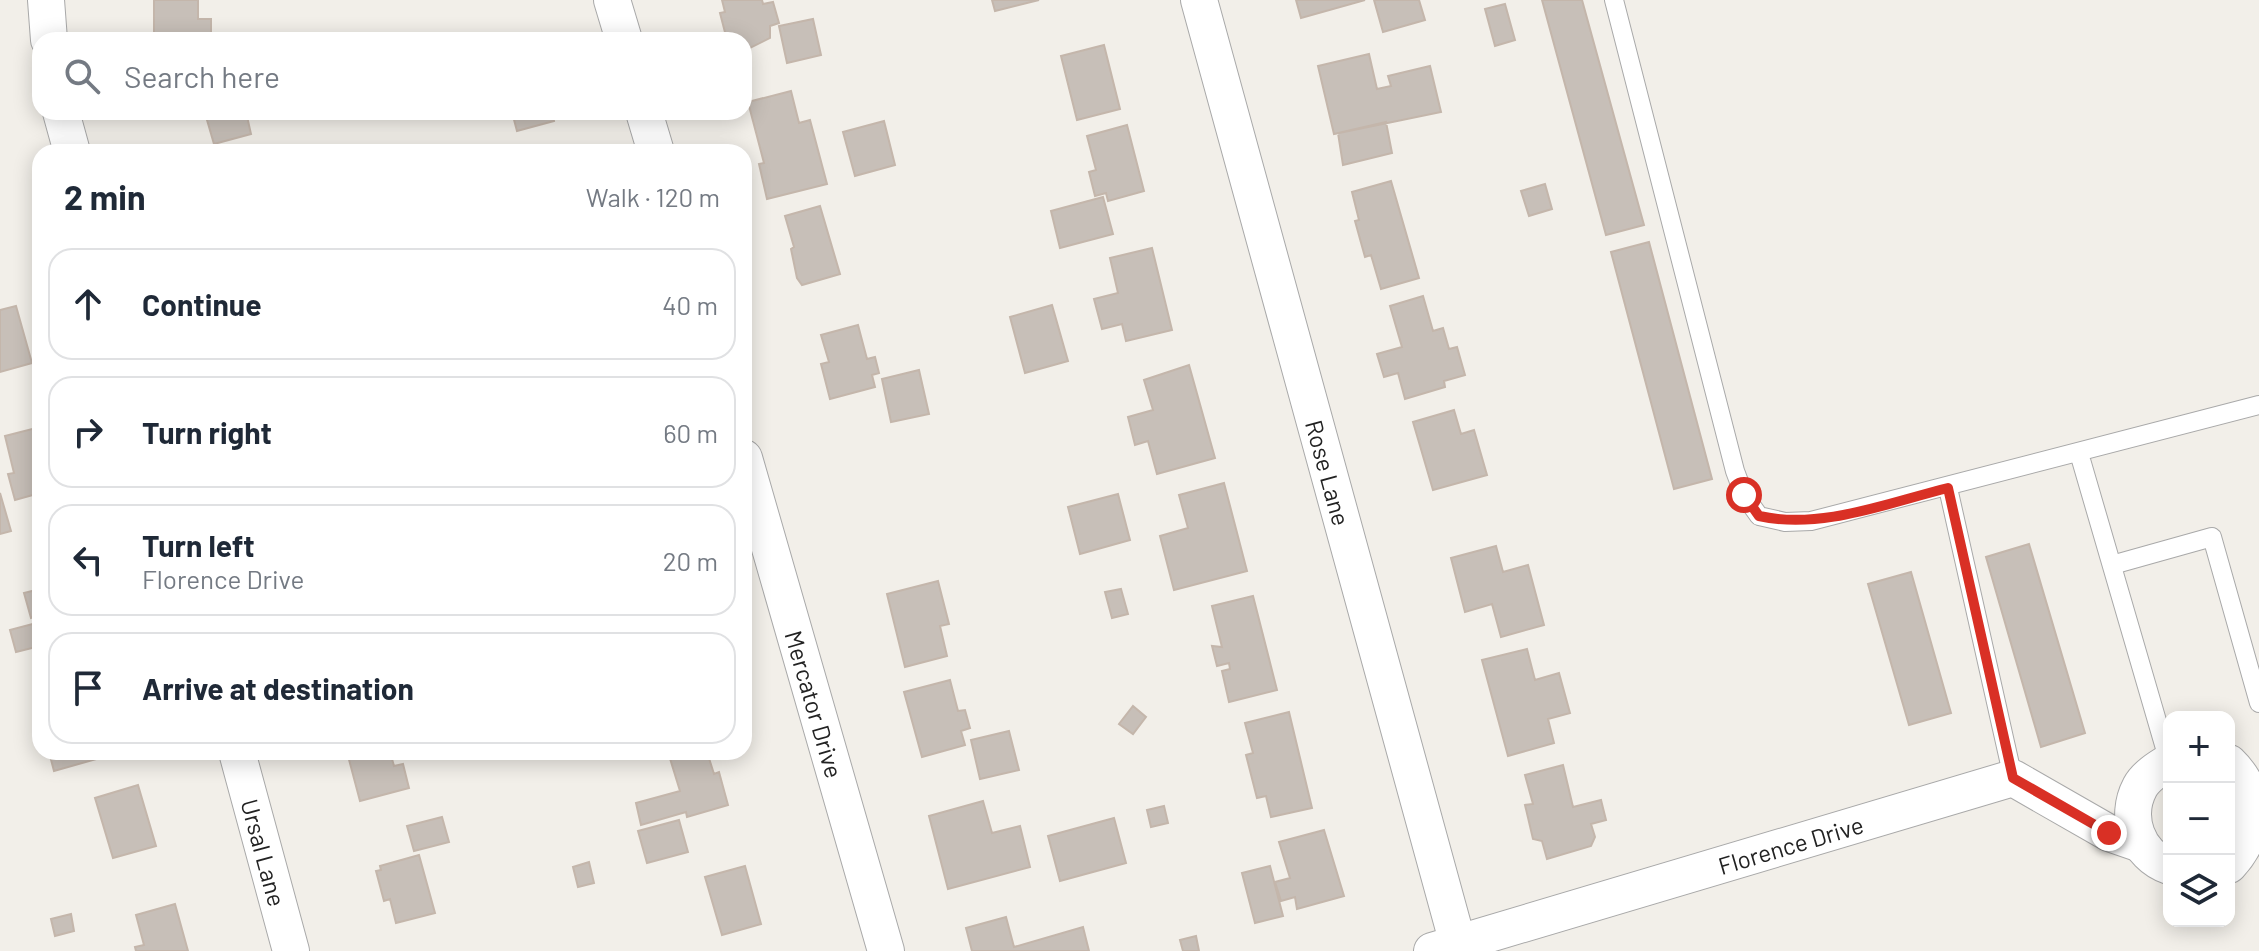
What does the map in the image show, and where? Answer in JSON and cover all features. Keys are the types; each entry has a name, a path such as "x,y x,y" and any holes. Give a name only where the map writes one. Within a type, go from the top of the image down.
{"street":[{"path":"46,0 48,32"},
{"path":"612,0 622,32"},
{"name":"Rose Lane","path":"1199,0 1445,947"},
{"path":"63,120 70,144"},
{"path":"646,120 654,144"},
{"name":"Mercator Drive","path":"752,486 886,951"},
{"name":"Ursal Lane","path":"239,760 291,951"},
{"path":"2138,843 2133,812 2140,786 2163,767"},
{"path":"2235,767 2243,773 2258,798 2259,821 2246,847 2235,859"},
{"path":"2013,778 2109,833 2138,843 2163,864"},
{"name":"Florence Drive","path":"1445,947 2013,778"}],"lane":[{"path":"1614,0 1735,471 1744,495 1759,516 1785,522 1811,521 2259,405"},
{"path":"2079,453 2163,741"},
{"path":"1948,488 2013,778"},
{"path":"2112,565 2212,537 2259,703"}],"building":[{"path":"154,0 198,0 198,19 211,19 211,32 154,32"},
{"path":"722,0 773,2 779,23 770,26 770,38 752,47 752,32 725,32 720,13 725,12"},
{"path":"992,0 1039,0 995,11"},
{"path":"1296,0 1365,0 1301,18"},
{"path":"1374,0 1419,0 1425,20 1383,32"},
{"path":"1542,0 1582,0 1644,225 1606,235"},
{"path":"1505,4 1515,40 1495,46 1485,9"},
{"path":"813,19 821,55 787,63 779,26"},
{"path":"1104,45 1120,109 1077,120 1061,56"},
{"path":"1369,54 1377,89 1391,86 1388,76 1430,66 1441,112 1334,134 1318,66"},
{"path":"791,91 799,123 810,120 827,184 767,199 759,164 764,163 752,117 752,101"},
{"path":"207,120 248,120 251,134 214,144"},
{"path":"514,120 554,120 554,121 517,131"},
{"path":"884,121 895,165 855,176 843,132"},
{"path":"1386,122 1392,153 1343,165 1338,133"},
{"path":"1127,125 1144,191 1108,201 1106,193 1095,196 1089,172 1096,170 1087,136"},
{"path":"1391,181 1419,278 1381,289 1371,255 1365,257 1355,221 1359,220 1352,192"},
{"path":"1545,184 1552,209 1529,216 1521,191"},
{"path":"1103,197 1113,234 1060,248 1051,211"},
{"path":"820,206 840,274 802,285 797,278 791,249 794,247 785,216"},
{"path":"1649,242 1712,479 1674,489 1611,252"},
{"path":"1152,248 1172,330 1126,341 1122,324 1102,329 1094,299 1118,293 1110,258"},
{"path":"1423,296 1433,331 1443,328 1449,349 1457,347 1465,375 1444,381 1445,387 1405,399 1398,373 1384,377 1377,354 1402,347 1390,306"},
{"path":"1052,305 1068,361 1025,373 1010,317"},
{"path":"16,306 32,363 0,372 0,310"},
{"path":"858,325 867,359 875,357 879,373 872,375 875,387 830,399 821,364 829,362 821,335"},
{"path":"1189,365 1215,458 1157,474 1148,441 1135,445 1128,417 1153,410 1144,380"},
{"path":"919,370 929,414 891,422 882,379"},
{"path":"1454,410 1461,434 1474,430 1487,475 1433,490 1413,422"},
{"path":"32,429 32,495 15,500 8,474 14,473 5,436"},
{"path":"1224,483 1247,571 1174,590 1160,536 1188,528 1179,495"},
{"path":"0,493 11,531 0,534"},
{"path":"1118,494 1130,540 1080,554 1068,507"},
{"path":"2029,544 2085,733 2041,747 1986,557"},
{"path":"1496,546 1503,572 1528,565 1544,625 1501,637 1492,604 1465,612 1451,558"},
{"path":"1911,572 1951,713 1909,725 1868,584"},
{"path":"938,581 949,624 940,626 947,656 905,667 887,594"},
{"path":"1121,589 1128,614 1112,618 1105,592"},
{"path":"32,591 31,618 24,593"},
{"path":"1253,596 1277,690 1229,702 1222,671 1230,669 1229,663 1217,666 1212,646 1222,647 1212,606"},
{"path":"32,624 32,648 16,652 10,630"},
{"path":"1527,649 1535,680 1559,673 1570,713 1548,719 1554,743 1508,756 1482,660"},
{"path":"950,680 958,711 965,710 970,728 961,731 965,745 922,757 904,692"},
{"path":"1133,706 1146,717 1133,734 1119,724"},
{"path":"1289,712 1312,808 1271,817 1266,796 1257,798 1246,755 1253,753 1245,723"},
{"path":"1009,731 1019,770 980,779 971,740"},
{"path":"51,760 93,760 54,771"},
{"path":"349,760 392,760 394,766 403,764 409,788 360,801"},
{"path":"670,760 710,760 714,774 719,772 728,805 687,817 686,812 641,825 636,803 680,791"},
{"path":"1563,765 1573,807 1601,800 1606,820 1591,824 1595,837 1591,846 1547,859 1542,841 1533,839 1525,805 1533,804 1525,775"},
{"path":"138,785 156,846 113,858 95,798"},
{"path":"983,801 992,833 1020,826 1030,867 948,889 929,816"},
{"path":"1164,806 1168,823 1151,827 1147,810"},
{"path":"442,817 449,842 414,851 407,826"},
{"path":"1114,818 1126,863 1060,881 1048,836"},
{"path":"679,820 688,852 647,863 638,831"},
{"path":"1324,830 1344,896 1297,909 1295,897 1281,901 1275,882 1290,878 1279,842"},
{"path":"419,855 435,913 396,923 390,899 384,901 376,871 381,870 380,866"},
{"path":"589,862 594,883 578,887 573,867"},
{"path":"745,866 761,924 722,935 705,877"},
{"path":"1270,866 1283,916 1255,923 1242,873"},
{"path":"175,904 188,951 136,951 135,947 144,945 136,915"},
{"path":"71,914 74,931 55,936 51,919"},
{"path":"1006,917 1014,947 1083,927 1089,951 972,951 966,928"},
{"path":"1196,936 1199,951 1183,951 1180,940"}],"route":[{"path":"1744,495 1759,516 1785,522 1811,521 1948,488 2013,778 2109,833"}]}
